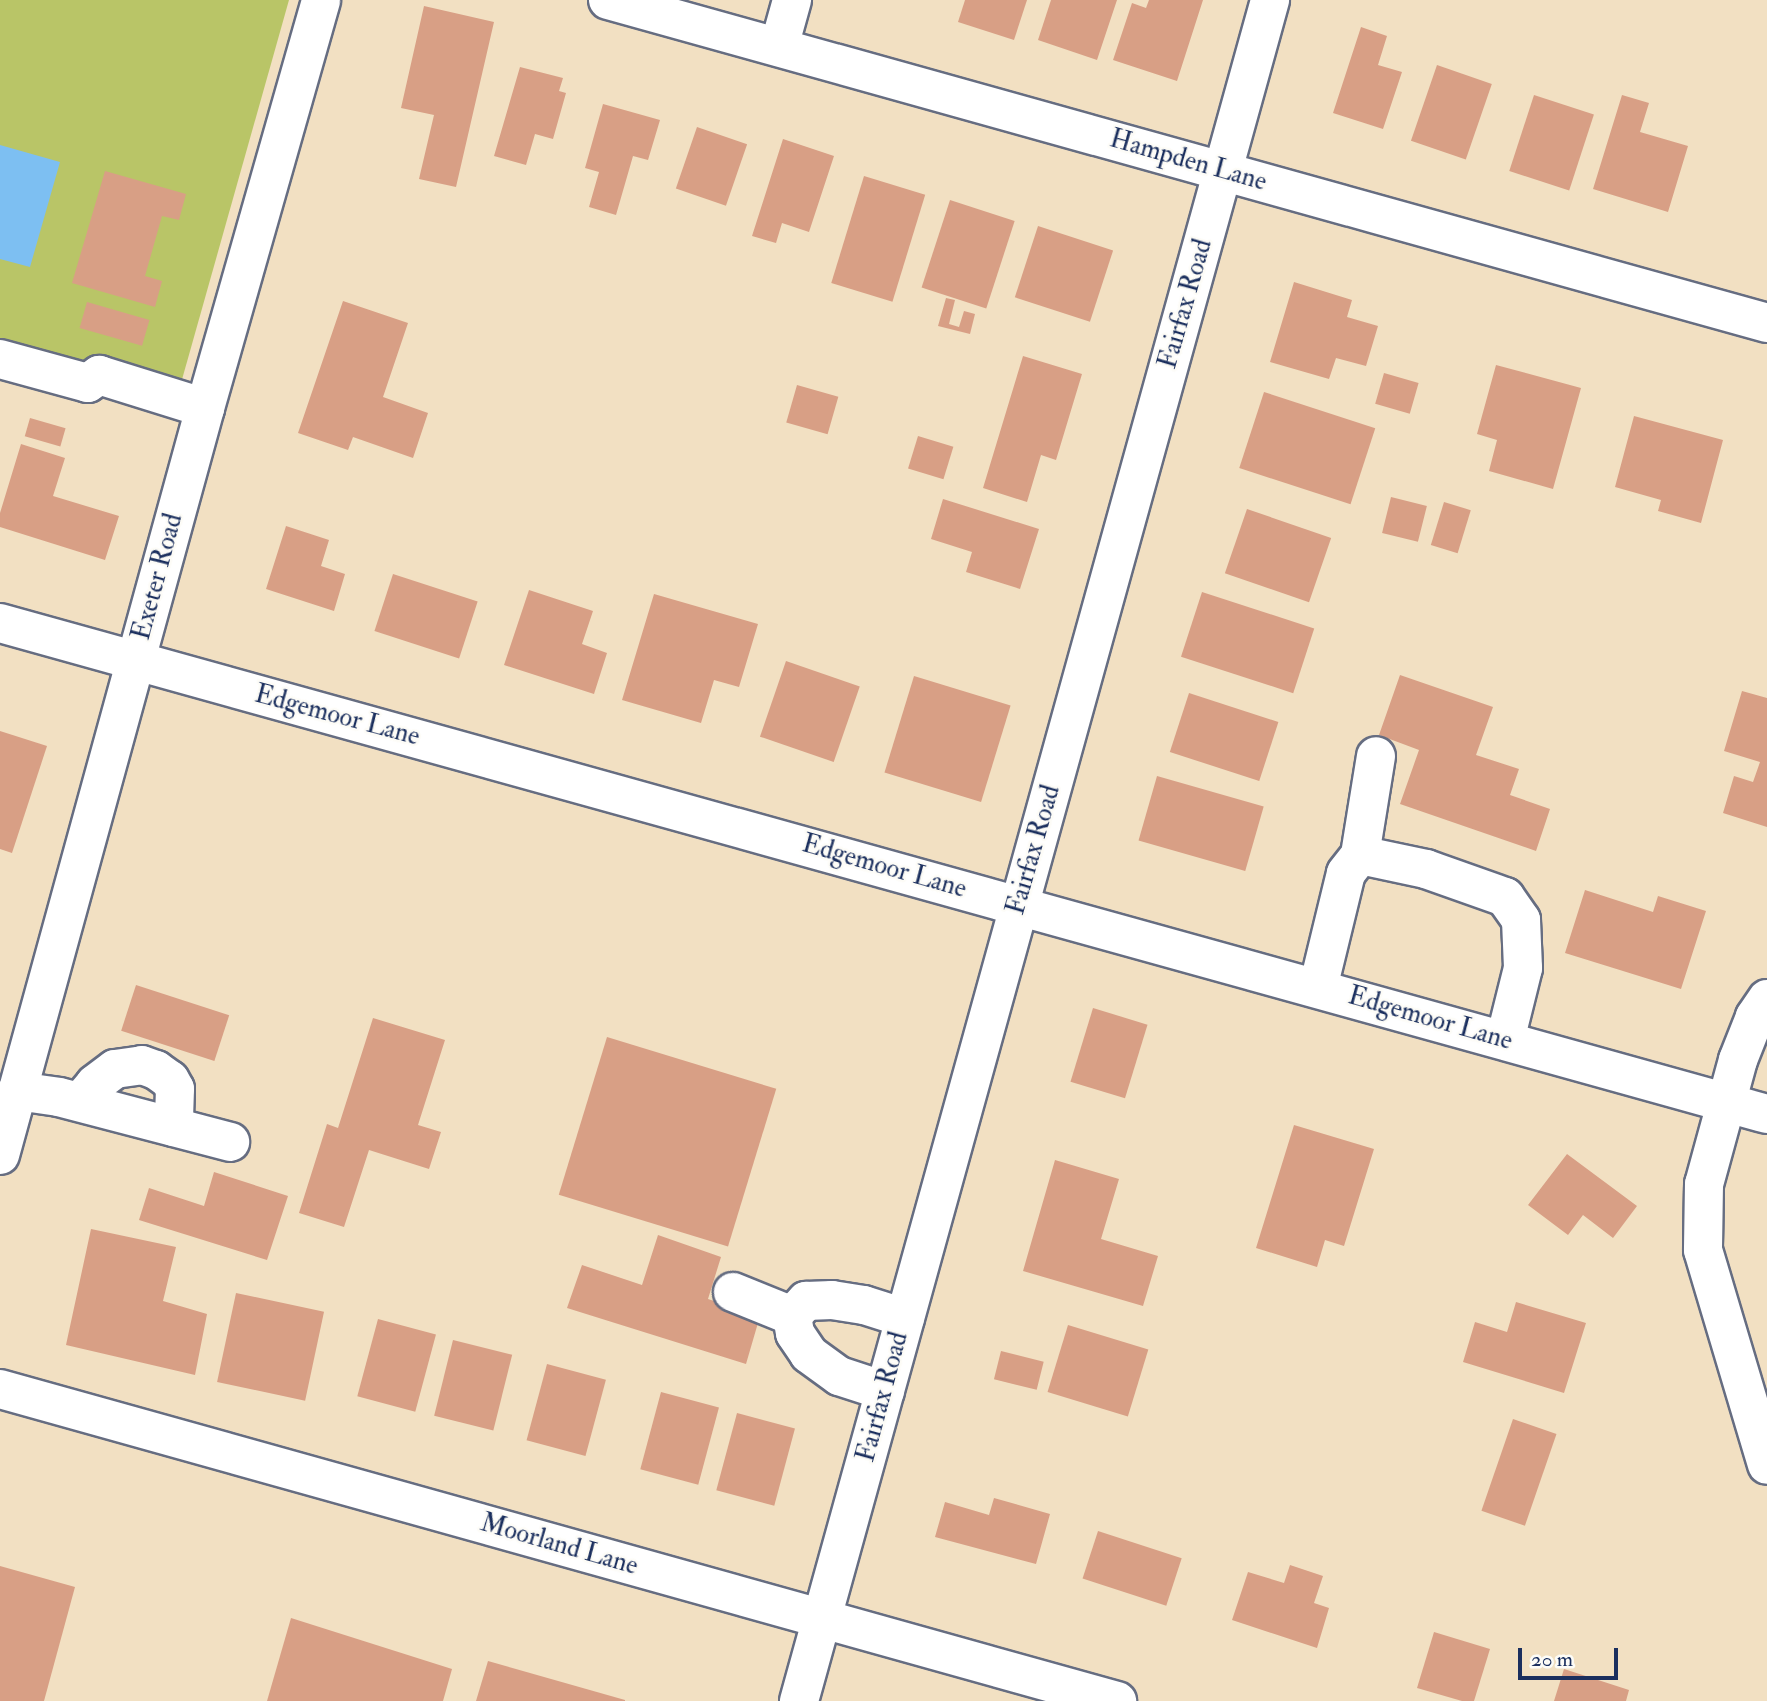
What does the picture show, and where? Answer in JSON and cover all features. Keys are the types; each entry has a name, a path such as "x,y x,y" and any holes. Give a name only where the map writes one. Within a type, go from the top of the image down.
{"street":[{"name":"Exeter Road","path":"0,1155 205,408 321,0"},
{"name":"Hampden Lane","path":"608,0 1767,323"},
{"path":"779,47 792,0"},
{"name":"Fairfax Road","path":"799,1701 1270,0"},
{"path":"0,359 88,383 99,375 205,408"},
{"name":"Edgemoor Lane","path":"0,623 1767,1114"},
{"path":"1318,988 1346,873 1360,855 1376,756"},
{"path":"1360,855 1426,869 1505,897 1521,920 1523,968 1505,1040"},
{"path":"1767,999 1755,1017 1725,1102 1704,1184 1703,1250 1767,1465"},
{"path":"80,1102 95,1084 115,1069 142,1065 156,1070 170,1080 175,1089 174,1128"},
{"path":"17,1091 80,1102 230,1142"},
{"path":"733,1292 792,1316"},
{"path":"792,1316 806,1301 832,1300 864,1305 905,1318"},
{"path":"792,1316 795,1333 809,1354 839,1376 885,1391"},
{"name":"Moorland Lane","path":"0,1389 1117,1701"}],"green space":[{"path":"0,0 289,0 172,415 0,366"}],"water":[{"path":"0,145 60,162 30,267 0,259"}],"building":[{"path":"965,0 1027,0 1014,40 958,22"},
{"path":"1051,0 1117,0 1097,60 1038,40"},
{"path":"1149,0 1203,0 1177,81 1113,60 1132,3 1146,8"},
{"path":"424,6 494,22 456,187 419,179 434,115 401,108"},
{"path":"1361,27 1387,36 1378,65 1402,72 1383,129 1333,113"},
{"path":"1437,65 1492,84 1466,160 1411,141"},
{"path":"520,67 563,78 559,91 566,93 553,139 535,134 526,165 494,156"},
{"path":"1534,95 1594,114 1569,191 1509,171"},
{"path":"1622,95 1649,103 1640,132 1688,146 1668,212 1593,189"},
{"path":"603,104 660,120 648,160 633,156 616,215 589,207 599,172 585,168"},
{"path":"697,127 747,144 726,206 676,188"},
{"path":"783,139 834,156 809,232 782,223 776,243 752,236"},
{"path":"105,171 186,194 179,220 162,216 145,276 162,281 155,307 72,283"},
{"path":"864,176 925,195 892,302 831,283"},
{"path":"950,200 1015,221 986,309 922,287"},
{"path":"1038,226 1113,250 1090,322 1015,297"},
{"path":"1294,282 1352,300 1347,317 1378,326 1366,366 1336,358 1329,379 1270,362"},
{"path":"946,298 955,300 949,324 959,327 964,311 975,314 970,334 938,326"},
{"path":"343,301 408,323 383,397 428,413 413,458 353,437 348,450 298,433"},
{"path":"87,302 149,320 142,346 80,328"},
{"path":"1023,356 1082,374 1056,460 1041,455 1027,502 983,488"},
{"path":"1496,365 1581,388 1553,489 1489,471 1497,440 1477,434"},
{"path":"1384,373 1419,383 1410,414 1375,404"},
{"path":"797,385 838,397 828,434 786,422"},
{"path":"1264,392 1375,428 1351,504 1239,468"},
{"path":"1634,416 1723,440 1701,523 1658,511 1661,500 1615,487"},
{"path":"30,418 66,428 60,446 25,436"},
{"path":"918,436 953,447 943,479 908,469"},
{"path":"21,444 65,458 53,496 119,516 105,560 0,527 0,513"},
{"path":"1391,497 1427,506 1418,542 1382,533"},
{"path":"943,499 1039,529 1020,589 966,572 972,552 931,539"},
{"path":"1444,502 1471,510 1458,553 1431,545"},
{"path":"1247,509 1331,538 1309,602 1225,573"},
{"path":"286,526 329,540 321,566 345,574 334,611 266,589"},
{"path":"393,574 478,602 459,659 374,631"},
{"path":"529,590 593,611 582,644 607,653 594,694 504,665"},
{"path":"1202,592 1314,628 1293,693 1181,657"},
{"path":"654,594 758,624 739,687 714,680 701,723 622,700"},
{"path":"786,661 860,686 834,762 760,737"},
{"path":"1400,675 1493,707 1476,755 1519,769 1510,795 1550,809 1536,851 1400,804 1419,750 1379,735"},
{"path":"914,676 1011,706 981,802 884,773"},
{"path":"1742,691 1767,698 1767,827 1723,813 1734,776 1753,782 1760,762 1724,751"},
{"path":"1189,693 1278,722 1259,781 1170,752"},
{"path":"0,731 47,746 12,853 0,849"},
{"path":"1157,776 1264,807 1245,871 1139,840"},
{"path":"1585,890 1653,912 1658,896 1706,911 1681,989 1565,953"},
{"path":"136,985 229,1015 214,1061 121,1031"},
{"path":"1093,1008 1148,1025 1125,1098 1070,1082"},
{"path":"373,1018 445,1040 418,1125 441,1132 429,1169 369,1150 344,1227 299,1213 327,1124 338,1128"},
{"path":"607,1037 776,1089 728,1247 559,1195"},
{"path":"1294,1125 1374,1149 1344,1246 1325,1240 1317,1267 1256,1248"},
{"path":"1567,1154 1637,1206 1613,1238 1583,1215 1568,1235 1528,1205"},
{"path":"1055,1160 1119,1179 1101,1239 1158,1256 1143,1306 1023,1271"},
{"path":"214,1172 288,1196 267,1260 139,1220 149,1188 204,1206"},
{"path":"91,1229 176,1247 163,1301 207,1314 195,1375 66,1345"},
{"path":"658,1235 721,1257 708,1299 760,1316 746,1364 567,1308 582,1265 642,1285"},
{"path":"236,1293 324,1312 305,1401 217,1382"},
{"path":"1516,1302 1586,1323 1564,1393 1463,1362 1475,1322 1507,1332"},
{"path":"378,1319 436,1335 415,1412 357,1396"},
{"path":"1068,1325 1148,1350 1128,1417 1048,1392"},
{"path":"453,1340 512,1355 493,1430 434,1416"},
{"path":"1001,1351 1044,1362 1037,1390 994,1379"},
{"path":"547,1364 606,1380 585,1456 527,1440"},
{"path":"661,1392 719,1408 698,1485 640,1469"},
{"path":"737,1413 795,1429 774,1506 716,1490"},
{"path":"1513,1419 1556,1434 1525,1526 1481,1511"},
{"path":"994,1498 1050,1514 1036,1564 935,1537 945,1502 989,1515"},
{"path":"1098,1531 1182,1558 1166,1606 1083,1579"},
{"path":"1290,1565 1323,1576 1314,1603 1329,1608 1317,1648 1232,1620 1248,1572 1284,1583"},
{"path":"0,1566 75,1587 44,1701 0,1701"},
{"path":"291,1618 452,1669 443,1701 267,1701"},
{"path":"1434,1632 1490,1649 1474,1701 1462,1701 1417,1688"},
{"path":"488,1661 625,1700 625,1701 476,1701"},
{"path":"1564,1669 1629,1690 1626,1701 1554,1701"}]}
